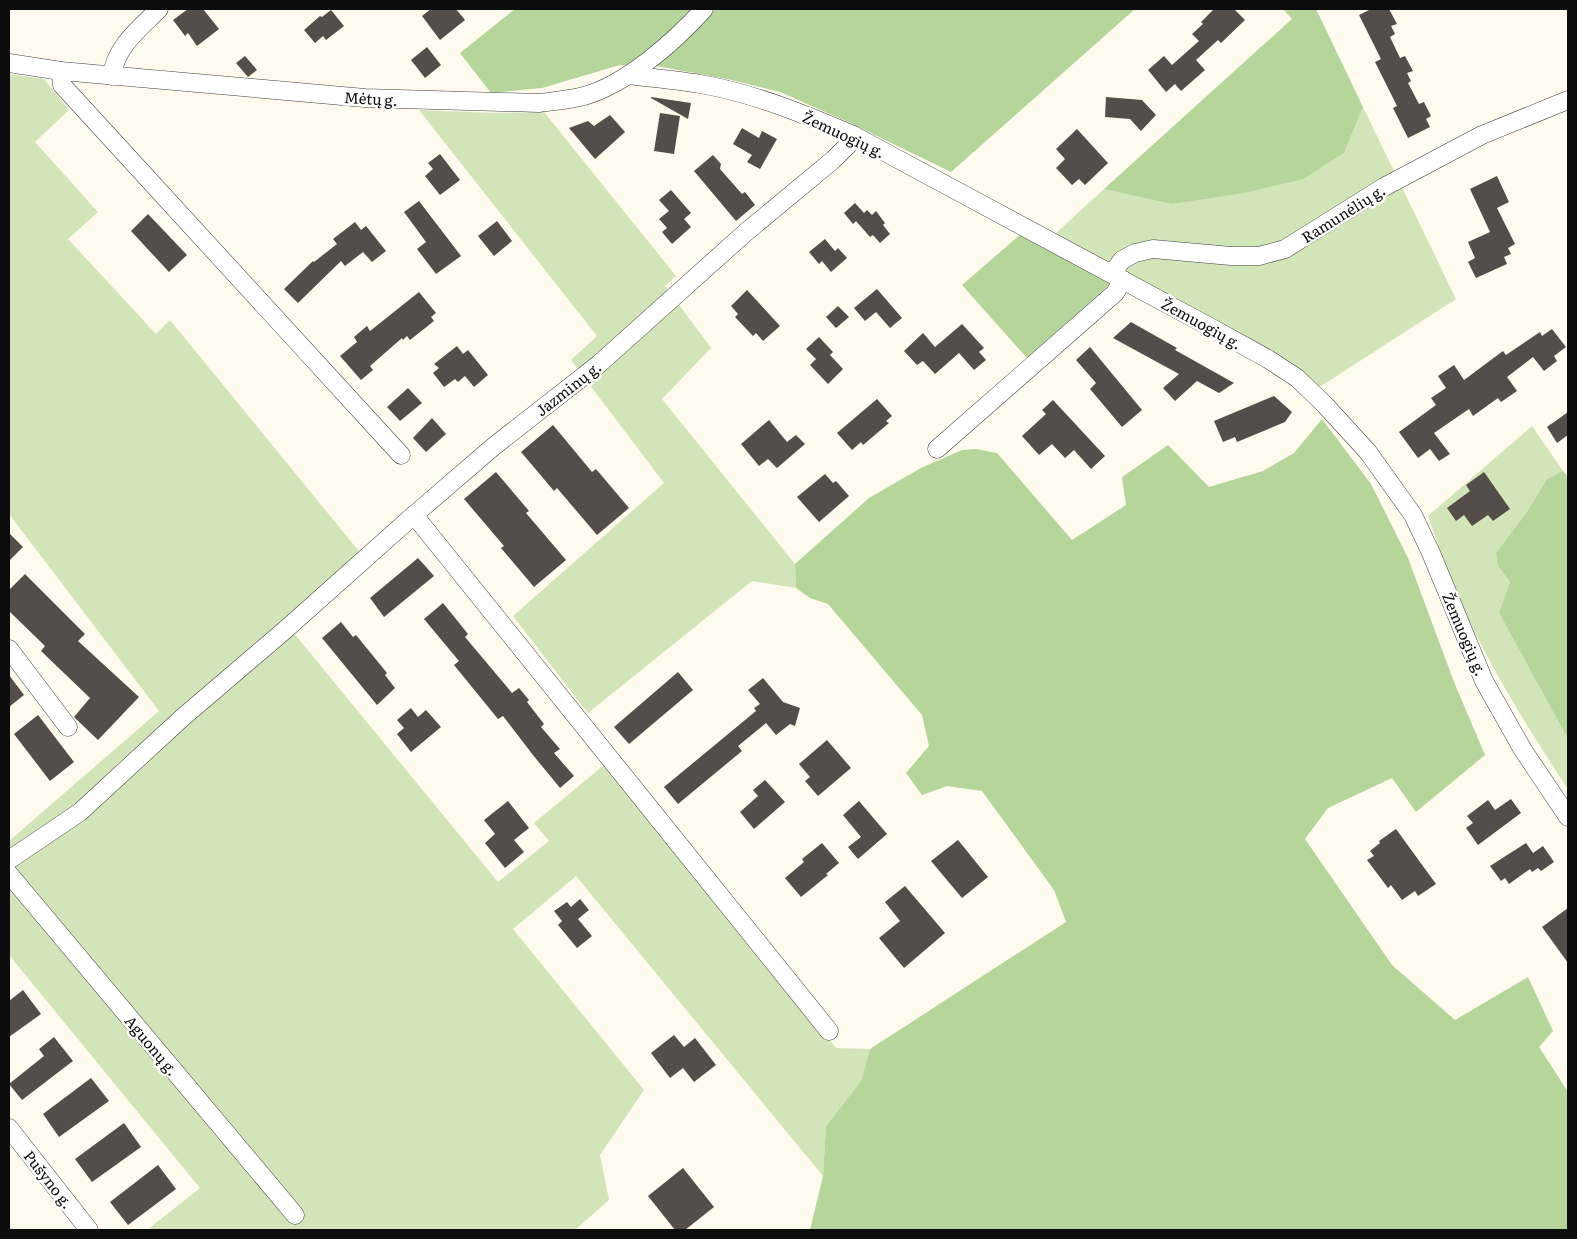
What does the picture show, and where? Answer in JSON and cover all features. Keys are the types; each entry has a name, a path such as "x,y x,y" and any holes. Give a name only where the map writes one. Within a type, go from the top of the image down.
{"street":[{"path":"112,76 113,65 119,50 159,9"},
{"name":"Mėtų g.","path":"9,63 61,71 365,98 538,103 562,101 586,95 628,74 664,47 704,9"},
{"path":"61,71 62,85 401,455"},
{"name":"Žemuogių g.","path":"628,74 701,84 765,100 853,135 1268,359 1297,378 1325,405 1368,452 1413,514 1484,680 1522,750 1568,817"},
{"name":"Ramunėlių g.","path":"937,449 1115,293 1122,260 1135,253 1153,249 1231,256 1259,256 1285,249 1384,187 1482,134 1568,100"},
{"name":"Jazminų g.","path":"9,860 80,812 182,718 278,637 414,515 493,447 599,364 745,232 833,160 848,145 853,135"},
{"path":"414,515 830,1031"},
{"path":"9,649 68,727"},
{"name":"Aguonų g.","path":"9,874 295,1215"},
{"name":"Pušyno g.","path":"9,1128 89,1230"}],"green space":[{"path":"515,9 1135,9 951,172 846,121 780,92 727,79 656,66 620,65 542,88 491,93 460,53"},
{"path":"1283,9 1316,9 1363,107 1344,153 1303,179 1244,193 1171,204 1104,189 1292,19"},
{"path":"9,74 44,79 69,110 35,142 98,212 68,239 156,334 170,320 371,566 293,632 498,882 549,841 534,823 604,765 836,1048 870,1049 861,1081 826,1126 823,1176 576,876 513,929 644,1090 600,1155 609,1200 575,1230 147,1230 200,1188 9,955 9,841 159,711 9,514"},
{"path":"1363,107 1456,299 1318,388 1294,368 1238,332 1055,234 1104,189 1171,204 1344,153"},
{"path":"419,110 494,113 544,112 676,276 665,286 711,348 662,399 795,564 796,588 752,581 588,713 513,616 664,483 571,360 597,336"},
{"path":"1021,234 1110,284 1027,358 962,285"},
{"path":"1322,419 1371,484 1408,558 1454,682 1485,755 1416,812 1392,778 1328,808 1305,839 1392,965 1455,1020 1528,977 1553,1031 1539,1047 1568,1092 1568,1230 810,1230 823,1176 826,1126 861,1081 870,1049 1066,922 1054,890 982,791 947,786 922,795 906,773 929,746 922,715 828,604 810,598 796,588 795,564 869,498 921,468 962,450 976,449 997,453 1072,540 1126,505 1122,477 1168,445 1209,487 1263,471 1294,453"},
{"path":"1532,426 1563,471 1547,479 1525,515 1498,566 1510,582 1499,613 1568,739 1568,789 1520,713 1476,635 1448,573 1428,516"},
{"path":"1563,471 1568,477 1568,739 1499,613 1510,582 1498,566 1496,553 1525,515 1547,479"}],"building":[{"path":"188,9 203,9 219,29 197,46 188,33 185,36 173,20"},
{"path":"431,9 456,9 465,20 440,40 422,16"},
{"path":"1214,9 1234,9 1245,20 1221,43 1218,40 1196,60 1205,70 1181,91 1175,84 1166,92 1148,70 1164,56 1172,65 1199,41 1192,34 1203,24 1201,22"},
{"path":"1371,9 1389,9 1397,24 1391,26 1395,34 1390,37 1400,58 1405,56 1413,71 1407,73 1411,81 1408,83 1419,104 1424,102 1431,116 1426,119 1430,127 1408,138 1393,108 1397,106 1375,62 1381,59 1359,15"},
{"path":"331,10 344,26 326,40 323,36 315,43 304,30 320,16 322,17"},
{"path":"427,47 441,65 425,78 411,60"},
{"path":"245,56 257,70 248,77 236,63"},
{"path":"1106,97 1142,100 1156,115 1141,131 1130,119 1105,117"},
{"path":"651,98 691,103 688,119"},
{"path":"660,113 680,116 674,154 654,151"},
{"path":"610,115 625,132 595,159 569,128 588,121 594,126"},
{"path":"742,128 759,138 762,131 777,139 760,169 747,162 752,155 733,144"},
{"path":"1077,129 1108,163 1085,185 1079,179 1072,185 1056,168 1065,159 1056,149"},
{"path":"440,154 460,180 440,195 425,176 433,169 428,163"},
{"path":"713,155 721,164 720,169 742,194 745,192 755,205 736,221 694,171"},
{"path":"1497,176 1509,202 1497,208 1515,244 1508,248 1511,254 1504,257 1507,264 1476,278 1468,262 1475,258 1468,242 1490,232 1470,189"},
{"path":"671,190 691,213 684,219 691,227 672,244 662,232 667,228 659,219 669,211 659,200"},
{"path":"419,201 461,256 436,274 417,249 426,242 404,212"},
{"path":"855,203 864,213 867,210 872,215 876,211 885,223 883,225 890,234 880,243 873,235 870,237 856,221 853,224 844,213"},
{"path":"148,214 187,255 169,272 131,231"},
{"path":"497,221 512,241 494,256 478,236"},
{"path":"355,222 361,230 366,226 386,251 372,262 363,252 345,266 341,261 298,303 284,289 313,261 337,244 333,239"},
{"path":"825,239 835,251 838,248 847,258 831,272 822,261 819,264 809,252"},
{"path":"877,289 902,318 890,328 876,312 865,321 854,308"},
{"path":"747,290 780,326 763,341 756,333 753,336 735,317 738,314 731,306"},
{"path":"419,292 436,313 431,317 434,321 410,340 407,336 403,340 402,338 370,366 373,370 361,380 340,356 357,342 354,337 367,326 370,331"},
{"path":"838,306 849,317 836,328 826,317"},
{"path":"1131,322 1177,348 1175,350 1234,383 1219,393 1197,381 1175,401 1163,388 1179,374 1113,338"},
{"path":"962,324 984,348 979,352 986,360 974,370 959,353 935,374 923,361 917,365 904,351 923,333 935,347"},
{"path":"1552,329 1566,347 1554,356 1557,361 1544,371 1533,357 1507,377 1517,391 1501,402 1498,398 1473,416 1469,409 1434,433 1450,454 1439,461 1430,449 1418,458 1399,432 1436,405 1431,398 1446,388 1438,376 1454,365 1464,380 1503,351 1506,355 1540,332 1542,336"},
{"path":"819,337 833,352 830,355 843,369 828,384 810,365 816,359 806,349"},
{"path":"457,346 463,354 468,350 488,375 474,387 465,376 458,382 455,379 444,387 433,373 439,368 434,364"},
{"path":"1090,347 1142,410 1122,427 1090,389 1096,383 1076,360"},
{"path":"408,388 422,403 400,421 387,407"},
{"path":"1274,396 1292,412 1285,422 1237,442 1235,437 1223,442 1214,421"},
{"path":"877,399 892,416 886,421 889,423 863,445 861,442 852,450 837,433"},
{"path":"1053,400 1105,456 1091,469 1074,450 1065,458 1052,444 1039,455 1022,436 1046,414 1042,410"},
{"path":"1568,412 1568,435 1557,443 1547,427"},
{"path":"432,418 446,434 426,452 413,438"},
{"path":"769,420 787,442 796,435 805,444 777,468 768,459 759,466 741,444"},
{"path":"553,425 592,472 596,469 629,508 597,535 557,488 554,491 521,452"},
{"path":"496,472 529,511 526,513 566,560 534,587 501,548 504,546 464,499"},
{"path":"1484,472 1510,509 1493,521 1488,515 1472,526 1464,515 1456,521 1447,508 1470,491 1466,485"},
{"path":"825,474 833,483 836,481 849,496 819,522 797,497"},
{"path":"9,533 23,547 9,561"},
{"path":"418,558 434,576 384,617 370,598"},
{"path":"25,574 85,634 78,641 139,697 98,740 74,717 90,698 41,651 45,646 9,611 9,590"},
{"path":"443,603 468,634 465,637 512,693 519,688 529,700 527,702 544,724 541,727 560,749 554,753 574,776 560,788 503,716 498,719 454,665 459,661 424,619"},
{"path":"341,622 353,637 356,635 387,673 385,675 395,688 377,705 322,638"},
{"path":"678,672 693,690 629,744 614,727"},
{"path":"9,675 24,695 9,707"},
{"path":"763,678 783,702 800,708 795,726 790,724 776,735 766,723 738,746 742,751 678,804 664,787 756,711 754,708 760,704 748,690"},
{"path":"411,708 418,717 426,710 441,727 411,752 397,734 404,728 397,720"},
{"path":"38,715 74,762 50,781 14,734"},
{"path":"827,740 851,768 818,796 805,781 810,777 799,764"},
{"path":"765,780 785,802 754,829 740,812 758,796 753,790"},
{"path":"1511,799 1521,813 1478,845 1466,828 1473,823 1467,816 1488,800 1495,810"},
{"path":"508,801 529,828 514,840 524,852 505,868 485,843 495,834 484,820"},
{"path":"859,801 887,834 858,859 848,847 861,837 843,815"},
{"path":"1396,829 1436,884 1418,896 1415,891 1402,900 1391,885 1388,888 1367,860 1374,856 1370,851 1380,843 1379,841"},
{"path":"958,840 988,877 962,898 931,861"},
{"path":"822,843 839,863 826,874 828,875 801,897 785,878 804,862 802,859"},
{"path":"1526,843 1533,853 1543,846 1554,862 1541,871 1538,868 1532,872 1530,869 1509,884 1505,878 1501,881 1490,866"},
{"path":"905,886 945,933 904,968 879,938 900,921 885,902"},
{"path":"580,899 589,910 578,919 592,936 577,948 558,925 562,921 554,911 567,902 571,907"},
{"path":"1568,908 1568,963 1542,927"},
{"path":"23,990 41,1014 9,1037 9,1001"},
{"path":"674,1035 684,1047 695,1038 716,1065 694,1082 683,1068 670,1078 651,1053"},
{"path":"54,1037 73,1061 22,1100 9,1084 44,1056 39,1049"},
{"path":"91,1078 109,1101 59,1137 43,1114"},
{"path":"124,1123 141,1147 92,1182 75,1159"},
{"path":"158,1165 176,1189 128,1225 110,1202"},
{"path":"683,1168 714,1207 685,1230 675,1230 648,1196"}]}
